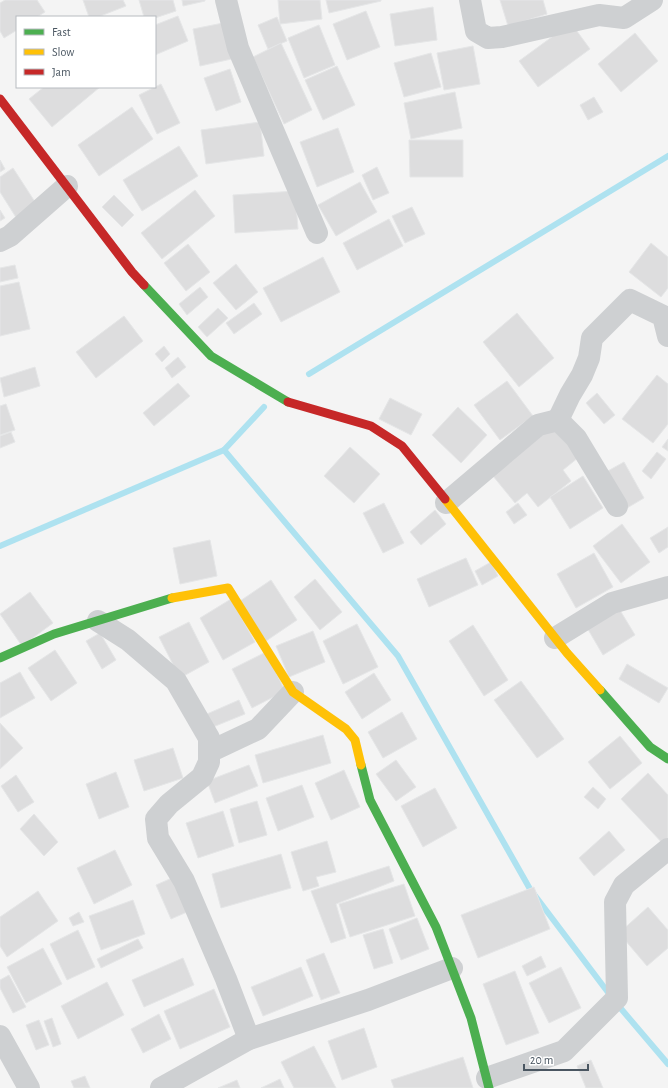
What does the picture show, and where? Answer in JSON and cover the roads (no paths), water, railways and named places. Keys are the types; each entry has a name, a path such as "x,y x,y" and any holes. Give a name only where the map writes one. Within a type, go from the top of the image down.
{"street":[{"path":"226,0 238,48 316,233"},
{"path":"470,0 476,31 488,38 502,38 599,15 624,18 652,0"},
{"path":"0,99 132,272 211,356 289,403 371,426 402,446 555,638 650,748 668,759"},
{"path":"0,241 10,236 67,186"},
{"path":"558,420 582,375 589,358 592,338 630,300 663,316 668,336"},
{"path":"446,503 538,425 558,420"},
{"path":"558,420 576,438 617,506"},
{"path":"555,638 612,602 668,587"},
{"path":"0,658 54,634 166,599 228,588 292,692 346,729 355,740 370,800 436,927 452,968 471,1018 488,1083 564,1051 617,998 615,902 624,885 668,849"},
{"path":"98,621 128,640 176,682 209,738 209,762 202,777 169,804 156,819 158,838 184,881 226,979 249,1039"},
{"path":"209,752 258,729 292,692"},
{"path":"162,1088 249,1039 368,1000 452,968"},
{"path":"0,1036 29,1088"}],"waterway":[{"path":"309,374 668,156"},
{"path":"0,546 224,450 264,407"},
{"path":"224,450 398,656 530,889 610,995"},
{"path":"617,1004 668,1064"}]}
